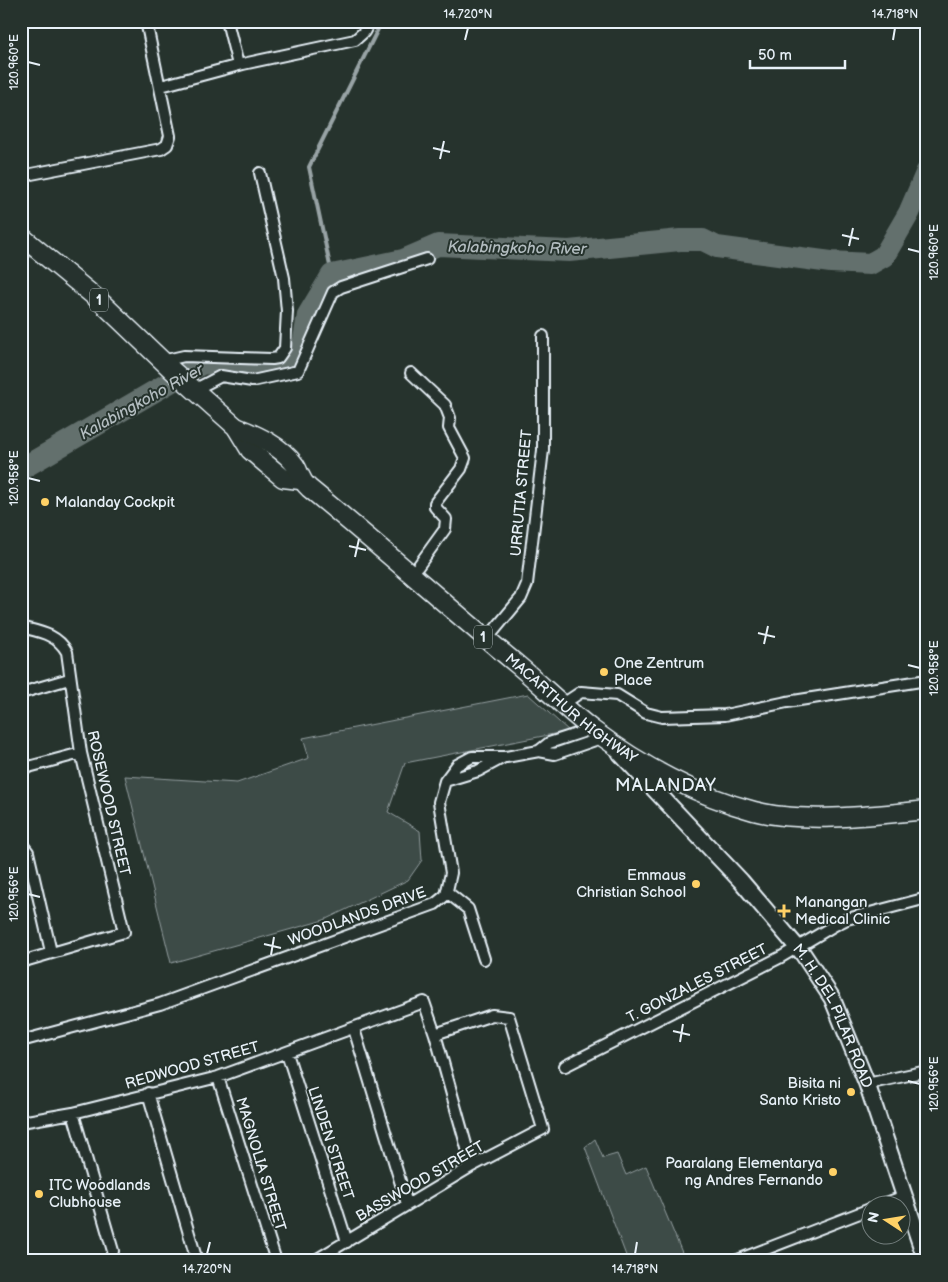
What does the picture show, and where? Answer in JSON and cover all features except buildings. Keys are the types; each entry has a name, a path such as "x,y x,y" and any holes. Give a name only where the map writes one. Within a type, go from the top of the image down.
{"highway":[{"name":"MACARTHUR HIGHWAY","path":"21,236 100,301 236,428 250,450 265,463 283,478 300,480 563,704 602,736 648,766 676,780 747,809 776,814 816,817 874,815 927,810"}],"main road":[{"name":"M. H. DEL PILAR ROAD","path":"602,736 730,868 797,946 832,998 867,1084 904,1194"},
{"path":"673,811 672,797 676,780"},
{"name":"M. H. DEL PILAR ROAD","path":"910,1211 926,1261"}],"street":[{"path":"21,176 161,149 167,144 170,136 146,21"},
{"path":"227,21 238,65"},
{"path":"161,86 238,65 355,40 364,32 370,21"},
{"path":"167,365 184,356 272,359 278,358 286,348 287,311 284,278 260,173"},
{"path":"191,387 221,376 252,381 298,371 333,292 341,287 427,259"},
{"name":"URRUTIA STREET","path":"487,639 522,598 527,584 543,450 544,336"},
{"path":"411,576 445,529 446,519 435,507 435,502 461,469 465,458 449,428 450,418 445,406 412,373"},
{"name":"ROSEWOOD STREET","path":"21,627 54,636 62,642 67,652 81,753 124,932 51,952"},
{"path":"21,693 70,680"},
{"path":"563,704 581,692 619,695 646,713 662,717 725,715 787,702 927,680"},
{"name":"WOODLANDS DRIVE","path":"538,751 549,743 602,736"},
{"name":"WOODLANDS DRIVE","path":"21,1042 160,1004 435,904 447,892 451,873 439,802 445,781 457,765 472,757 506,757 538,751 556,754 602,736"},
{"path":"21,769 81,753"},
{"name":"WOODLANDS DRIVE","path":"445,781 478,771 506,757"},
{"path":"21,843 28,852 51,952 21,962"},
{"path":"447,892 468,909 484,959"},
{"name":"T. GONZALES STREET","path":"565,1066 781,957 797,946 848,919 927,898"},
{"name":"REDWOOD STREET","path":"21,1122 73,1112 218,1077 424,1002 435,1034"},
{"name":"BASSWOOD STREET","path":"314,1261 472,1166 543,1129 509,1017 492,1014 435,1034"},
{"path":"354,1029 407,1204"},
{"path":"435,1034 472,1166"},
{"name":"LINDEN STREET","path":"287,1053 347,1242"},
{"path":"867,1084 927,1071"},
{"name":"MAGNOLIA STREET","path":"218,1077 276,1261"},
{"path":"148,1093 197,1261"},
{"path":"73,1112 113,1251 110,1261"},
{"path":"735,1261 860,1213"}],"shaded area":[{"path":"528,694 569,731 405,763 388,812 420,831 422,860 408,880 324,920 171,963 125,776 237,783 309,758 303,738"},
{"path":"595,1139 603,1158 617,1154 626,1175 646,1166 683,1255 672,1261 628,1261 585,1147"}],"waterway":[{"path":"332,275 309,167 382,21"},
{"name":"Kalabingkoho River","path":"21,469 203,363 255,367 286,365 297,360 303,346 308,315 332,275 403,260 438,245 569,251 680,240 703,240 717,247 831,262 870,264 884,256 909,213 927,171"}],"place":[{"name":"Malanday Cockpit","path":"45,502"},
{"name":"One Zentrum Place","path":"604,672"},
{"name":"Emmaus Christian School","path":"696,884"},
{"name":"Manangan Medical Clinic","path":"784,911"},
{"name":"Bisita ni Santo Kristo","path":"851,1092"},
{"name":"Paaralang Elementarya ng Andres Fernando","path":"833,1172"},
{"name":"ITC Woodlands Clubhouse","path":"39,1194"}],"district":[{"name":"MALANDAY","path":"666,785"}]}
